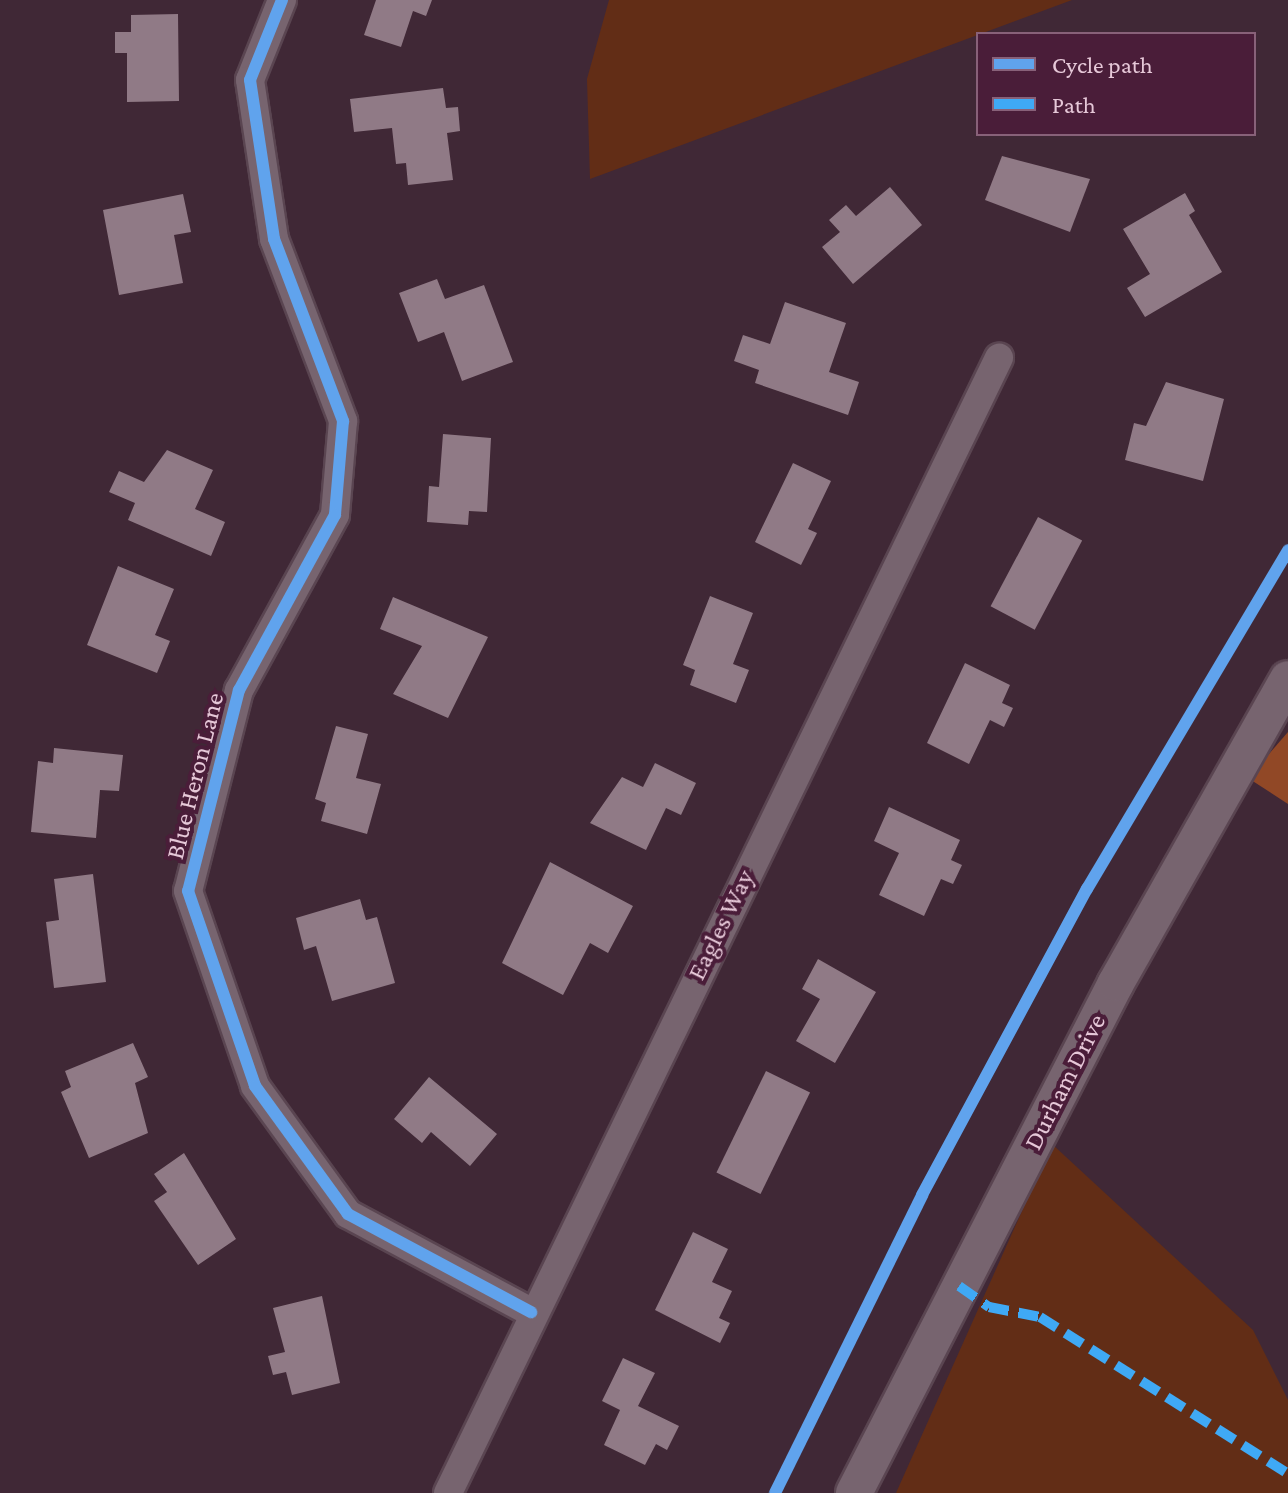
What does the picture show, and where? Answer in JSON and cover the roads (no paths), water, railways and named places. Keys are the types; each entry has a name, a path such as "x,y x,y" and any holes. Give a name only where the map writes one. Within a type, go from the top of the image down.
{"street":[{"name":"Blue Heron Lane","path":"282,0 250,80 274,239 343,421 335,515 239,690 188,891 255,1086 348,1214 531,1312"},
{"name":"Eagles Way","path":"448,1493 531,1312 999,358"},
{"name":"Durham Drive","path":"854,1493 1116,983 1288,679"}]}
